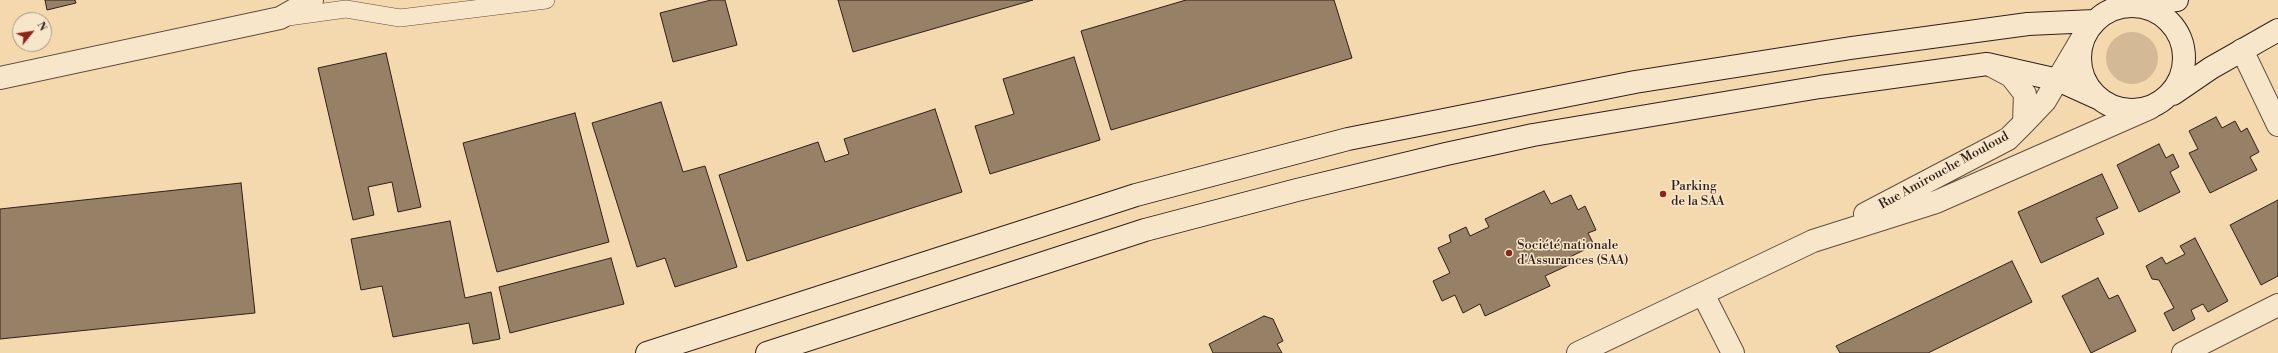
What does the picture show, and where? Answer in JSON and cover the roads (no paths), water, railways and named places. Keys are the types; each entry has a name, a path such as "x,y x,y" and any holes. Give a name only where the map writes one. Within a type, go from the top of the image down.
{"main road":[{"path":"0,78 280,18 312,0"},
{"path":"2100,99 2088,86 2081,70 2080,53 2089,28 2108,11 2126,6 2177,0"},
{"path":"766,353 1146,230 1297,190 1446,154 1534,135 1820,87 1988,64 2058,80 2121,109 2133,111 2157,103 2176,87 2183,71 2184,54 2180,37 2171,23 2158,12 2142,6 2126,6"},
{"path":"647,353 1136,194 1348,139 1635,82 1851,48 2020,25 2089,28"},
{"name":"Rue Amirouche Mouloud","path":"1813,241 2008,139 2045,101 2089,28"},
{"path":"1578,353 1813,241 1936,202 2157,103 2211,68 2278,30"},
{"path":"2242,50 2278,125"},
{"path":"1988,64 2012,76 2026,94 2024,123"},
{"path":"1703,294 1733,353"},
{"path":"2183,353 2278,305"}],"lane":[{"path":"280,18 346,9 400,18 546,0"}],"place":[{"name":"Parking de la SAA","path":"1663,194"},
{"name":"Société nationale d'Assurances (SAA)","path":"1509,253"}]}
